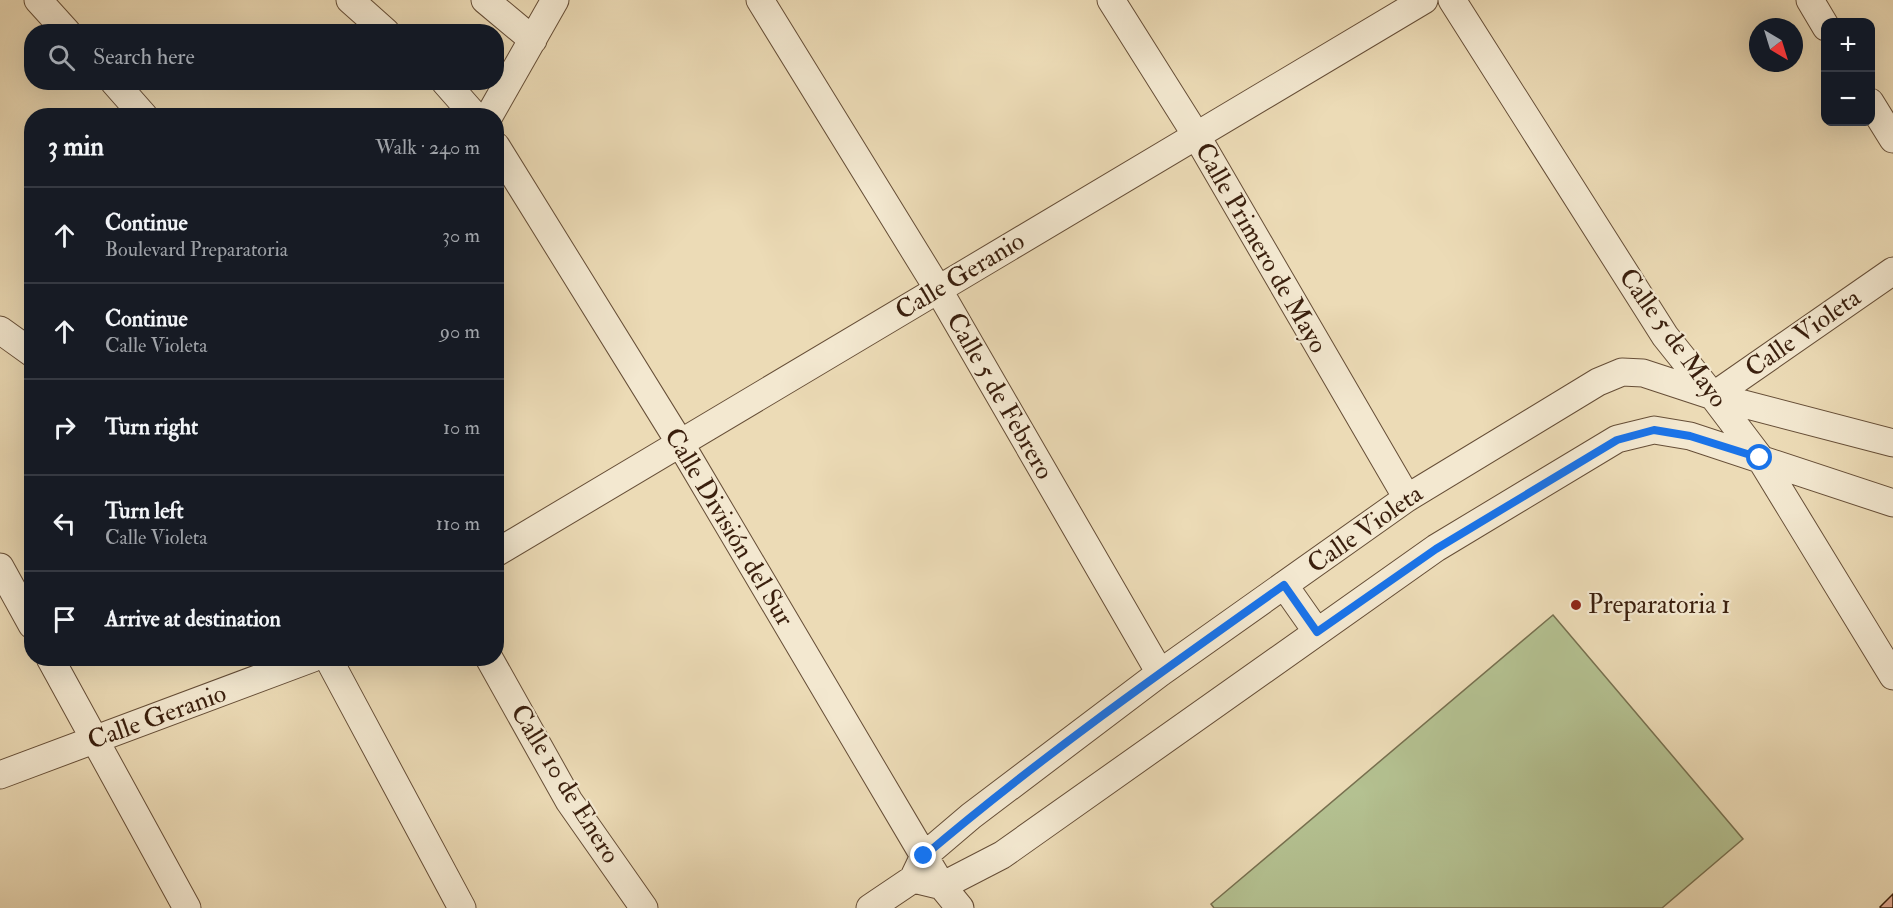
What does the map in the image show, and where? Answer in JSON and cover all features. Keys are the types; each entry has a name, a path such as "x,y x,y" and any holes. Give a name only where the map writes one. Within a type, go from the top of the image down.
{"street":[{"path":"38,0 60,24"},
{"path":"350,0 377,24"},
{"path":"484,0 533,40"},
{"path":"494,108 555,0"},
{"name":"Calle 5 de Febrero","path":"760,0 938,289 1160,673"},
{"name":"Calle Primero de Mayo","path":"1111,0 1196,135 1407,498"},
{"name":"Calle Geranio","path":"504,548 1424,0"},
{"name":"Calle 5 de Mayo","path":"1452,0 1665,336 1760,458 1893,676"},
{"path":"1810,0 1821,19"},
{"path":"121,90 137,108"},
{"path":"452,90 468,108"},
{"path":"1875,110 1893,140"},
{"name":"Calle División del Sur","path":"504,159 680,443 918,868 942,886 960,908"},
{"name":"Calle Violeta","path":"870,908 918,868 971,816 1160,673 1407,498 1598,382 1622,372 1643,373 1713,396 1893,271"},
{"path":"0,330 24,346"},
{"path":"1713,396 1893,443"},
{"path":"942,886 1002,855 1436,549 1617,440 1654,430 1690,436 1893,503"},
{"path":"0,567 24,610"},
{"path":"1284,585 1317,632"},
{"path":"54,666 187,908"},
{"name":"Calle Geranio","path":"0,775 292,666"},
{"path":"332,666 462,908"},
{"name":"Calle 10 de Enero","path":"493,666 569,801 645,908"}],"green space":[{"path":"1553,615 1743,839 1662,908 1214,908 1211,904"}],"building":[{"path":"1893,894 1893,908 1881,908 1880,907"}],"place":[{"name":"Preparatoria 1","path":"1576,605"}],"route":[{"path":"924,856 971,816 1160,673 1284,585 1317,632 1436,549 1617,440 1654,430 1690,436 1760,458"}]}
